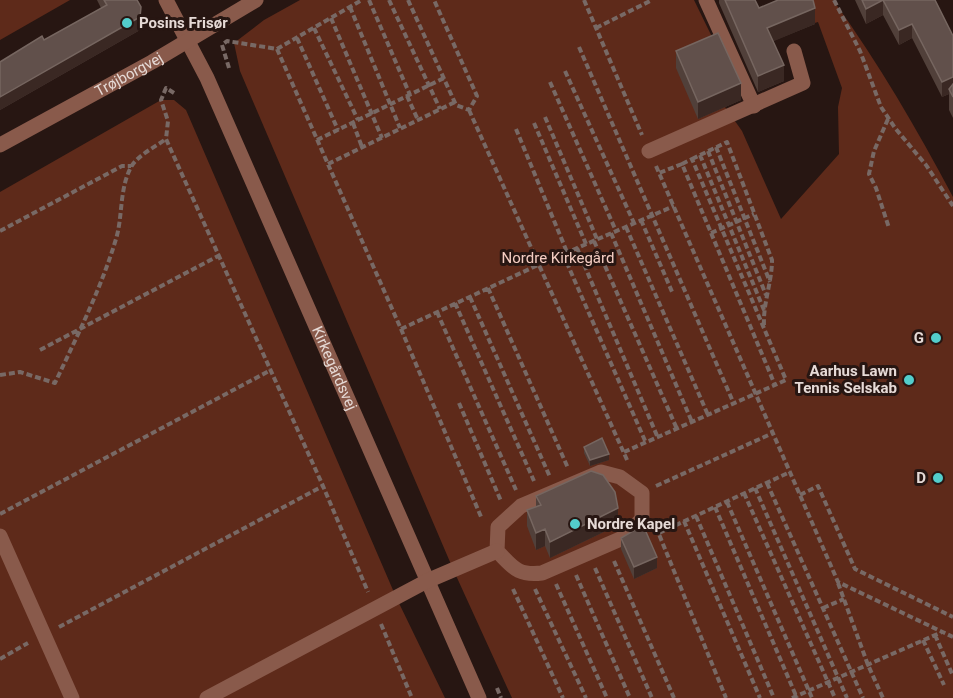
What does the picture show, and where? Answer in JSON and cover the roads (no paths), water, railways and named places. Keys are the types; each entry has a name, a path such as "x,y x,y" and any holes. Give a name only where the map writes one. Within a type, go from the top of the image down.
{"street":[{"name":"Kirkegårdsvej","path":"166,0 207,78 479,698"},
{"name":"Trøjborgvej","path":"0,145 152,62 256,0"},
{"path":"706,0 754,105"},
{"path":"649,151 803,83 794,51"},
{"path":"601,472 620,477 642,493 642,519 625,537 549,570 528,575 519,572 496,551 498,527 523,506 601,472"},
{"path":"0,536 72,698"},
{"path":"207,698 427,581 496,551"}],"place":[{"name":"Posins Frisør","path":"127,23"},
{"name":"G","path":"936,338"},
{"name":"Aarhus Lawn Tennis Selskab","path":"909,380"},
{"name":"D","path":"938,478"},
{"name":"Nordre Kapel","path":"575,524"}],"park label":[{"name":"Nordre Kirkegård","path":"558,258"}]}
